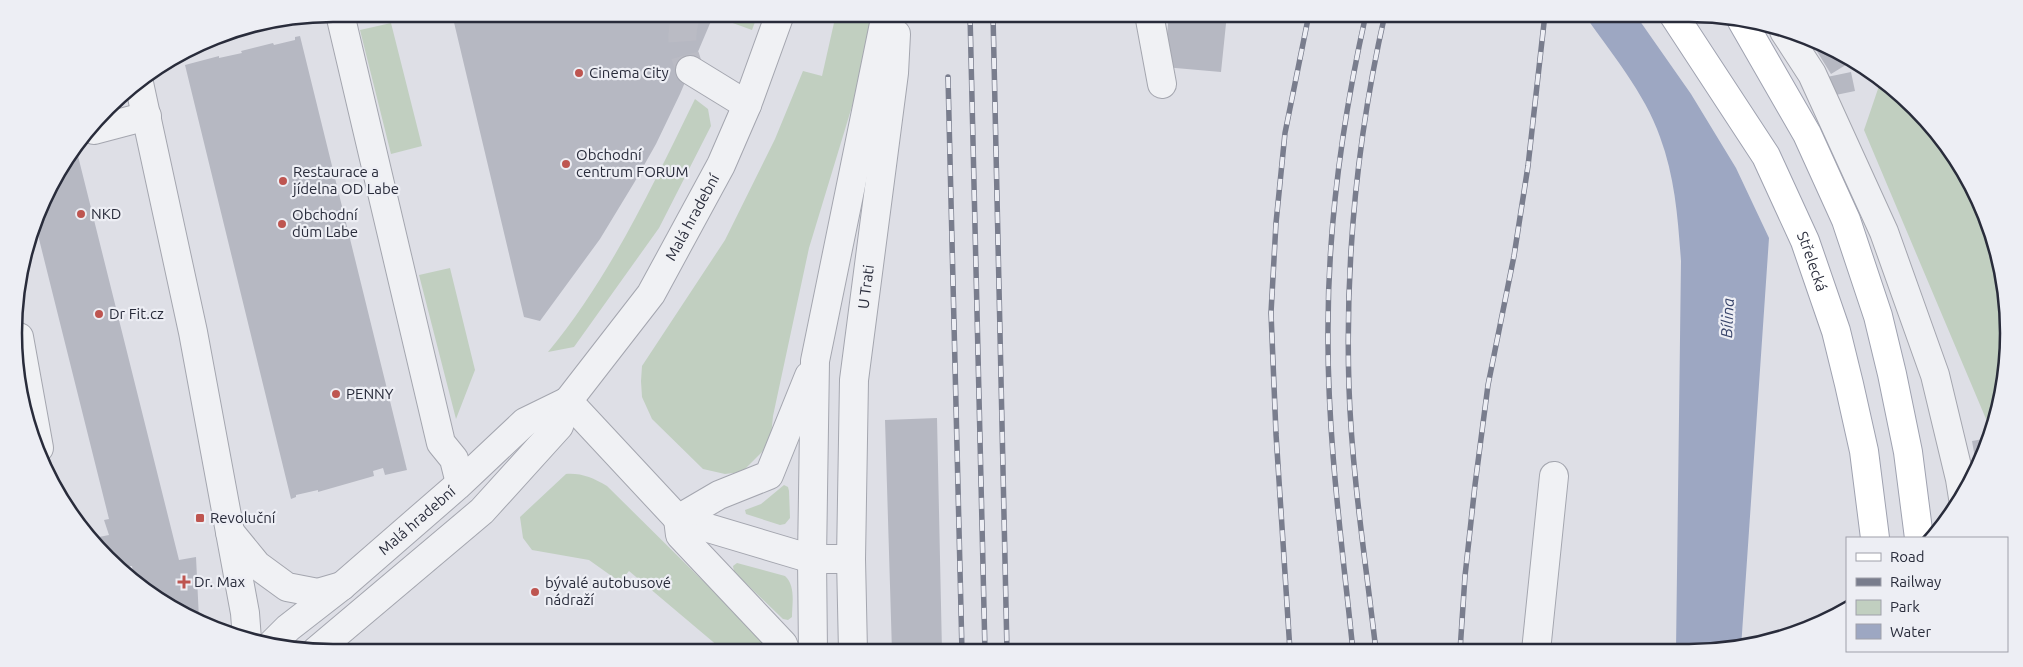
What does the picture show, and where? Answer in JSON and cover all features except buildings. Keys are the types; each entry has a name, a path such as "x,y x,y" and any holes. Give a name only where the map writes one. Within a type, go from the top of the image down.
{"main road":[{"name":"Střelecká","path":"1678,22 1766,156 1804,241 1836,331 1849,384 1864,451 1875,537"},
{"path":"1746,27 1807,134 1846,220 1878,316 1892,374 1908,452 1919,537"}],"street":[{"path":"342,22 441,442 454,460 458,475"},
{"name":"Malá hradební","path":"324,644 482,511 559,426 568,401 651,294 721,165 747,105 777,22"},
{"path":"678,519 719,496 769,475 815,361 884,22"},
{"name":"U Trati","path":"853,644 851,560 854,380 894,72 897,22"},
{"path":"1150,22 1162,84"},
{"path":"1789,39 1812,74 1884,232 1935,375 1961,485"},
{"path":"690,70 747,105"},
{"path":"141,90 193,332 228,516 228,530 245,614 246,632"},
{"path":"100,129 147,116"},
{"path":"813,644 812,559 815,361"},
{"path":"24,366 33,412"},
{"path":"568,401 678,519 812,559 851,560"},
{"name":"Malá hradební","path":"276,640 288,628 342,586 457,486 524,422 568,401"},
{"path":"1537,644 1554,476"},
{"path":"678,519 680,535 783,644"},
{"path":"228,530 257,565 287,587 318,593 342,586"}],"green space":[{"path":"730,22 755,22 752,30"},
{"path":"834,22 878,22 809,248 773,416 771,436 762,452 742,472 725,474 703,469 652,419 642,397 642,366 725,240 775,139 803,71 822,76"},
{"path":"391,23 422,146 391,154 360,30"},
{"path":"1879,87 1895,100 1936,144 1959,178 1977,214 1995,273 2000,313 1998,374 1988,420 1986,419 1864,130"},
{"path":"695,99 708,109 711,126 659,228 574,347 548,352 591,293 629,230"},
{"path":"450,268 475,370 456,419 419,275"},
{"path":"566,474 577,474 607,486 767,644 716,644 629,571 620,582 589,560 532,550 523,538 520,517"},
{"path":"784,485 788,487 789,491 790,518 785,524 780,525 746,514 745,510 761,504"},
{"path":"737,563 785,576 792,590 792,617 788,620 783,619 734,572 733,566"}],"water":[{"name":"Bílina","path":"1590,22 1641,22 1691,94 1736,168 1769,238 1742,640 1710,644 1676,644 1681,261 1679,230 1669,167 1660,137 1645,105 1626,73"}],"tunnel":[{"path":"685,22 682,42 690,70"}],"railway":[{"path":"970,22 985,644"},
{"path":"993,22 1007,644"},
{"path":"1290,644 1276,434 1271,313 1276,223 1285,133 1307,22"},
{"path":"1352,644 1333,449 1328,368 1328,328 1331,249 1338,170 1350,92 1364,22"},
{"path":"1375,644 1353,454 1348,341 1351,247 1360,153 1383,22"},
{"path":"1460,644 1465,576 1488,385 1514,256 1528,166 1544,22"},
{"path":"948,77 962,644"}],"place":[{"name":"Cinema City","path":"579,73"},
{"name":"Obchodní centrum FORUM","path":"566,164"},
{"name":"Restaurace a jídelna OD Labe","path":"283,181"},
{"name":"NKD","path":"81,214"},
{"name":"Obchodní dům Labe","path":"282,224"},
{"name":"Dr Fit.cz","path":"99,314"},
{"name":"PENNY","path":"336,394"},
{"name":"Revoluční","path":"200,518"},
{"name":"Dr. Max","path":"184,582"},
{"name":"bývalé autobusové nádraží","path":"535,592"}]}
